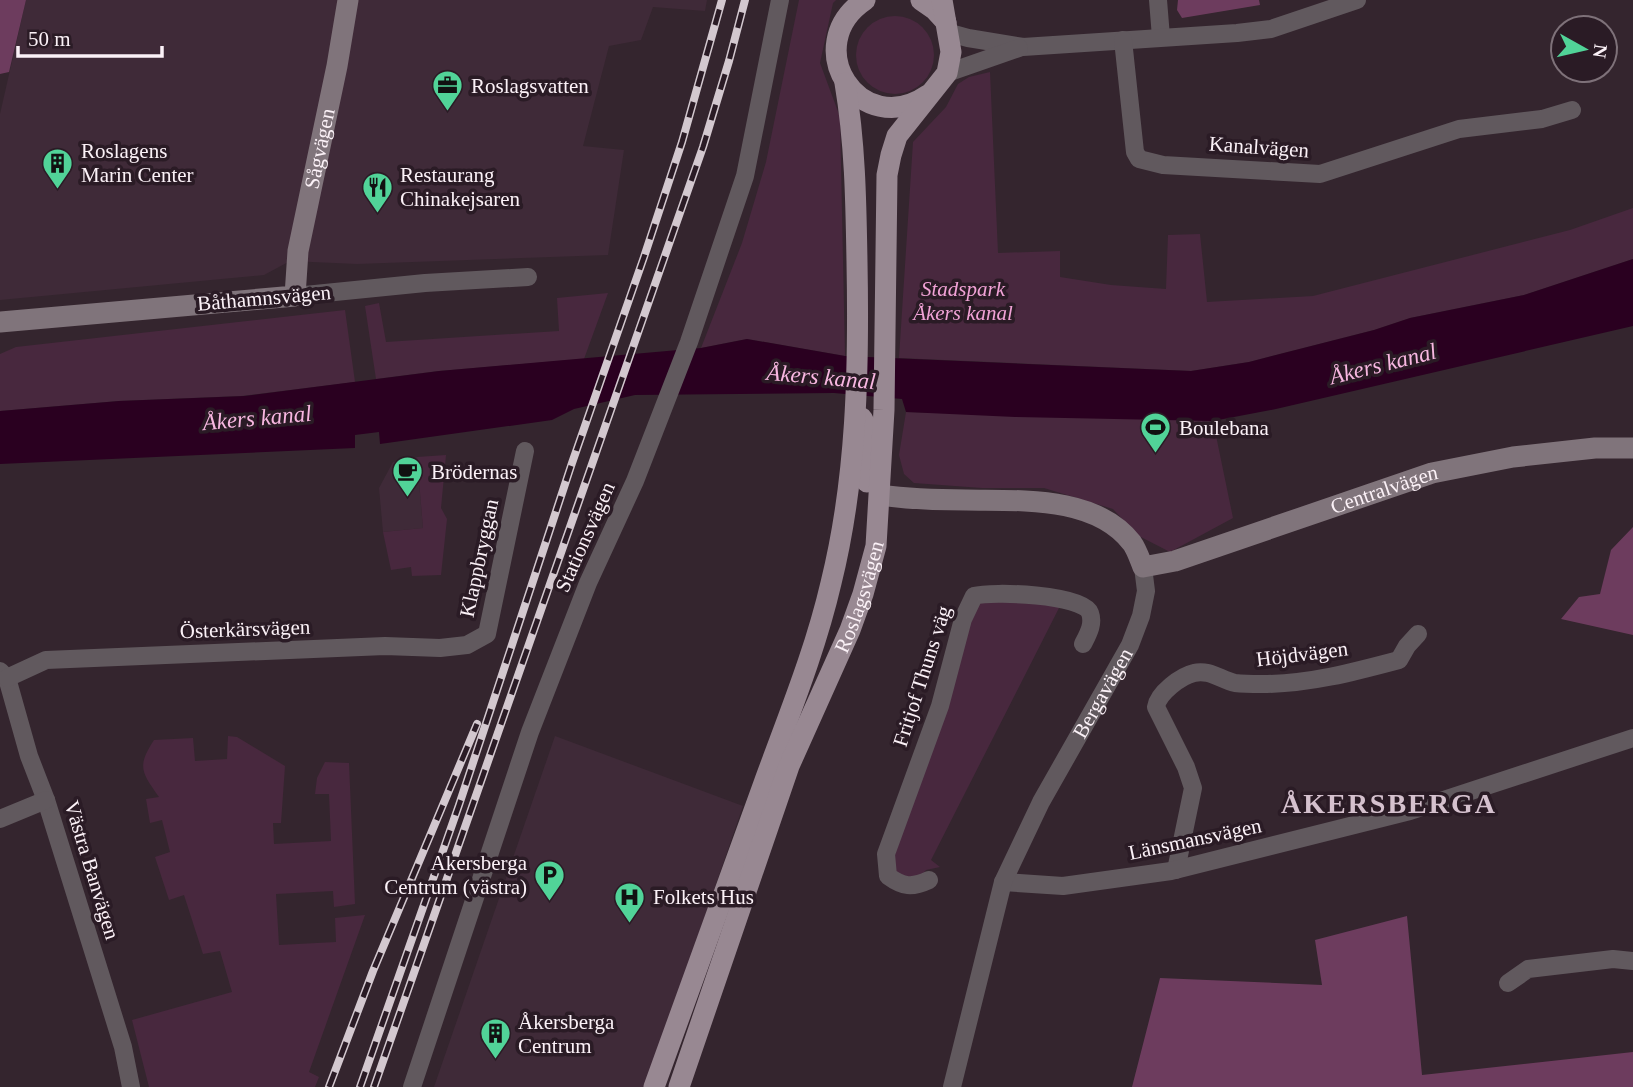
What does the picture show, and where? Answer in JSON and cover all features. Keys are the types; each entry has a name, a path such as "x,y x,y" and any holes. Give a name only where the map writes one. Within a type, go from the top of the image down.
{"main road":[{"name":"Roslagsvägen","path":"654,1087 809,660 831,583 845,509 856,407 858,346 853,126 845,83 838,71 837,41 841,25 853,8 865,0"},
{"path":"921,0 934,9 948,28"},
{"path":"845,83 859,97 876,106 895,108 915,104 941,81 951,52 942,0"},
{"name":"Roslagsvägen","path":"679,1087 789,766 850,630 876,546 884,410 887,175 897,136 941,81"},
{"path":"856,407 867,429 867,482 880,495"}],"street":[{"name":"Sågvägen","path":"295,296 299,251 348,0"},
{"name":"Stationsvägen","path":"412,1087 530,732 588,583 635,481 689,342 745,176 780,0"},
{"path":"1158,0 1161,37"},
{"path":"948,28 968,38 1023,47 1271,29 1357,0"},
{"name":"Kanalvägen","path":"1123,40 1135,152 1139,159 1163,165 1320,174 1459,130 1542,119 1572,110"},
{"path":"941,81 1023,47"},
{"name":"Båthamnsvägen","path":"0,322 528,276"},
{"name":"Centralvägen","path":"1143,568 1175,561 1432,473 1513,457 1595,448 1633,448"},
{"name":"Klappbryggan","path":"487,634 525,451"},
{"name":"Bergavägen","path":"880,495 920,500 1038,502 1072,508 1095,516 1114,526 1132,544 1143,568 1146,590 1141,616 1130,645 1041,802 1003,882 952,1087"},
{"name":"Fritjof Thuns väg","path":"929,880 916,886 900,885 888,876 886,854 940,706 963,619 974,596 985,593 1045,597 1085,605 1090,613 1090,630 1083,644"},
{"name":"Österkärsvägen","path":"4,674 46,660 385,646 440,648 467,645 487,634"},
{"name":"Höjdvägen","path":"1176,870 1193,788 1186,767 1156,706 1162,693 1191,674 1203,671 1235,683 1262,684 1292,683 1339,676 1399,660 1418,634"},
{"name":"Västra Banvägen","path":"4,674 121,1038 131,1087"},
{"name":"Länsmansvägen","path":"1003,882 1063,886 1176,870 1410,811 1633,738"},
{"path":"0,819 46,800"},
{"path":"1508,983 1528,969 1613,958 1633,961"}],"shaded area":[{"path":"0,0 26,0 9,72 0,74"},
{"path":"26,0 707,0 705,11 653,7 641,40 609,46 583,146 624,150 608,255 357,264 290,261 264,275 0,300 0,114"},
{"path":"1178,0 1259,0 1260,5 1182,18 1177,10"},
{"path":"417,457 423,528 383,532 379,488 393,462"},
{"path":"1633,527 1633,635 1561,619 1579,597 1600,594 1611,550"},
{"path":"555,736 743,806 646,1087 434,1087"},
{"path":"1407,916 1422,1075 1633,1052 1633,1087 1132,1087 1160,978 1322,985 1315,940"}],"green space":[{"path":"799,0 836,0 833,3 820,63 840,117 845,356 747,339 701,348 742,243 766,162"},
{"path":"887,16 903,16 917,22 928,33 934,47 934,63 928,77 917,88 903,94 887,94 873,88 862,77 856,63 856,47 862,33 873,22"},
{"name":"Stadspark Åkers kanal","path":"990,72 998,253 1060,251 1060,277 1111,285 1166,289 1168,235 1200,234 1207,302 1313,296 1570,230 1633,208 1633,259 1524,295 1410,318 1249,362 1191,371 899,358 913,142 946,107 958,84 969,77"},
{"path":"608,293 584,359 376,379 365,306 379,303 386,342 559,331 557,298"},
{"path":"345,310 355,382 241,396 119,401 0,411 0,354 16,347"},
{"path":"906,412 1213,421 1233,518 1170,552 1137,535 1113,509 1044,488 982,488 914,483 904,474 899,455"},
{"path":"446,455 441,508 447,519 441,575 412,576 411,567 391,570 383,532 423,528 417,457"},
{"path":"992,598 1060,606 931,860 940,867 926,870 917,880 898,876 891,867 976,603"},
{"path":"228,736 237,737 285,766 281,823 273,823 274,844 331,841 329,794 315,794 317,778 325,762 349,763 355,904 334,907 333,891 276,894 279,945 336,942 335,918 365,915 309,1072 319,1077 315,1087 149,1087 132,1020 232,992 220,951 203,954 184,895 169,900 155,857 170,852 162,820 150,823 146,799 159,797 143,769 145,756 154,740 193,738 195,761 227,759"}],"water":[{"name":"Åkers kanal","path":"1633,259 1633,326 1276,409 1213,421 906,412 902,399 834,393 635,395 574,409 552,420 380,444 379,432 355,435 355,448 0,464 0,411 119,401 244,396 439,371 701,348 747,339 845,356 1191,371 1249,362 1410,318 1524,295"}],"railway":[{"path":"360,1087 459,805 572,463 644,257 682,142 722,0"},
{"path":"374,1087 703,147 745,0"},
{"path":"329,1087 373,971 477,724"}],"place":[{"name":"Roslagsvatten","path":"448,113"},
{"name":"Roslagens Marin Center","path":"58,190"},
{"name":"Restaurang Chinakejsaren","path":"377,214"},
{"name":"Boulebana","path":"1156,455"},
{"name":"Brödernas","path":"408,499"},
{"name":"Akersberga Centrum (västra)","path":"550,902"},
{"name":"Folkets Hus","path":"630,924"},
{"name":"Åkersberga Centrum","path":"495,1061"}],"district":[{"name":"ÅKERSBERGA","path":"1389,803"}]}
